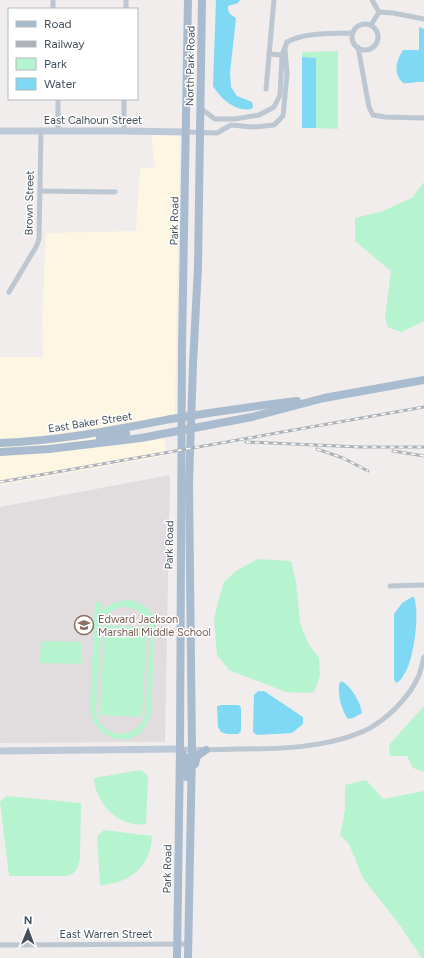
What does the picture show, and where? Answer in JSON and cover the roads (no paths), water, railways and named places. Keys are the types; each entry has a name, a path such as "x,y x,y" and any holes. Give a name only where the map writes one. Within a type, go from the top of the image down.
{"main road":[{"name":"North Park Road","path":"186,132 188,0"},
{"name":"North Park Road","path":"200,133 202,0"},
{"name":"Park Road","path":"177,958 186,132"},
{"name":"Park Road","path":"188,958 192,750 189,483 198,267 200,133"},
{"path":"324,398 252,417 191,428 182,424 191,416 246,407 324,398 424,380"},
{"name":"East Baker Street","path":"0,443 48,440 182,424"},
{"name":"East Baker Street","path":"0,452 49,449 115,441 182,424"},
{"path":"180,667 183,675 184,736 192,750"},
{"path":"180,750 185,757 187,806 190,827"},
{"path":"190,827 193,809 196,756 206,750"},
{"path":"177,943 182,949 183,958"}],"street":[{"path":"266,89 274,0"},
{"path":"372,0 379,12"},
{"path":"379,12 424,19"},
{"path":"371,25 379,12"},
{"path":"364,23 371,25 378,33 378,41 368,50 364,50 353,43 353,33 356,27 360,24 364,23"},
{"path":"200,108 215,119 258,116 274,106 279,98 282,55 287,42 294,38 305,36 353,33"},
{"path":"186,132 217,133 231,125 274,125 283,116 287,74 285,47"},
{"path":"358,47 369,106 373,115 385,117 424,118"},
{"path":"269,54 282,55"},
{"path":"279,98 285,98"},
{"path":"58,100 58,130"},
{"path":"124,100 124,131"},
{"path":"258,116 261,126"},
{"path":"231,119 231,125"},
{"name":"Brown Street","path":"9,292 36,247 39,239 41,130"},
{"name":"East Calhoun Street","path":"0,131 58,130 186,132"},
{"path":"40,191 115,192"},
{"path":"390,586 424,585"},
{"path":"0,750 269,749 300,746 339,739 364,731 379,723 393,711 408,695 419,676 424,658"},
{"name":"East Warren Street","path":"0,945 188,944"}],"water":[{"path":"216,0 240,0 238,3 228,6 228,10 232,16 236,18 230,73 231,87 237,96 252,102 252,109 240,108 229,104 220,96 213,86"},
{"path":"419,27 424,29 424,82 403,83 398,75 397,63 403,50 419,50"},
{"path":"302,57 316,58 316,128 302,128"},
{"path":"414,597 416,604 416,625 413,649 407,669 402,678 396,683 394,679 394,614 402,603"},
{"path":"342,681 352,691 361,708 362,713 353,718 348,719 342,707 339,684"},
{"path":"258,691 264,691 303,717 303,724 292,733 257,735 253,732 254,695"},
{"path":"239,705 241,708 241,731 238,734 227,734 221,732 218,727 217,706"}],"railway":[{"path":"0,482 424,407"},
{"path":"246,442 360,447 424,447"},
{"path":"317,449 343,458 368,471"},
{"path":"393,451 424,456"}],"place":[{"name":"Edward Jackson Marshall Middle School","path":"84,625"}]}
